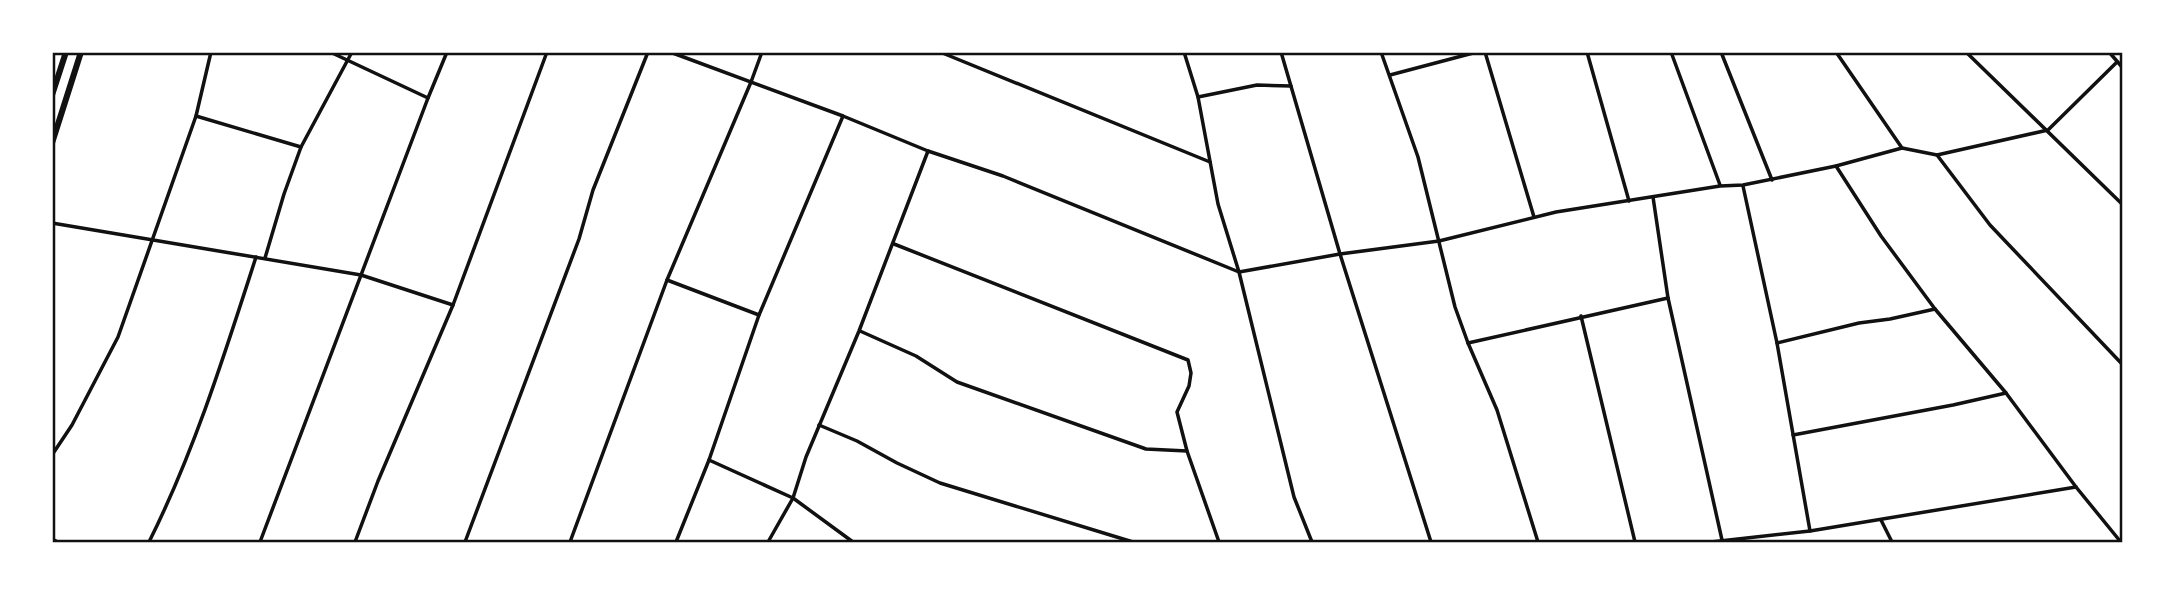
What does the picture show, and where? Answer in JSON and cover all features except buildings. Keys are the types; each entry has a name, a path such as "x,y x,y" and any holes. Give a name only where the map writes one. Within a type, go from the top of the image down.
{"main road":[{"path":"52,95 66,52"},
{"path":"52,143 81,52"}],"street":[{"path":"52,455 72,425 118,338 196,116 211,52"},
{"path":"330,52 428,98"},
{"path":"265,258 301,147 352,52"},
{"path":"260,542 447,52"},
{"path":"355,542 377,481 453,305 547,52"},
{"path":"465,542 579,239 593,190 648,52"},
{"path":"670,52 1003,177 1239,272 1340,254 1439,241 1534,217 1772,180 1902,148 1937,155 2048,130 2115,59 2118,52"},
{"path":"570,542 667,280 762,52"},
{"path":"940,52 1210,162"},
{"path":"1184,52 1198,97 1218,204 1239,272 1294,497 1312,542"},
{"path":"1281,52 1340,254 1431,542"},
{"path":"1381,52 1418,157 1455,307 1497,410 1538,542"},
{"path":"1390,75 1477,52"},
{"path":"1485,52 1534,217"},
{"path":"1587,52 1629,201"},
{"path":"1671,52 1720,186"},
{"path":"1721,52 1772,180"},
{"path":"1836,52 1902,148"},
{"path":"1966,52 2123,204"},
{"path":"2109,52 2123,67"},
{"path":"1198,97 1257,85 1291,86"},
{"path":"196,116 301,147"},
{"path":"676,542 709,460 759,316 843,116"},
{"path":"768,542 793,498 818,425 894,244 928,151"},
{"path":"1937,155 1990,225 2123,365"},
{"path":"1836,166 1881,236 1935,309 2006,393 2076,487 2120,540"},
{"path":"1743,185 1777,343 1810,531"},
{"path":"1653,197 1668,298 1722,540"},
{"path":"52,223 361,275 453,305"},
{"path":"894,244 1188,360 1191,373 1189,386 1177,412 1187,451 1219,542"},
{"path":"149,542 167,506 223,359 257,257"},
{"path":"667,280 759,316"},
{"path":"1468,343 1668,298"},
{"path":"1777,343 1859,323 1935,309"},
{"path":"1581,316 1635,542"},
{"path":"859,331 916,356 957,382 1146,449 1187,451"},
{"path":"1793,435 2006,393"},
{"path":"818,425 857,441 940,483 1133,542"},
{"path":"709,460 793,498 852,542"},
{"path":"1711,542 1810,531 2076,487"},
{"path":"1881,520 1892,542"},
{"path":"52,539 58,542"}]}
